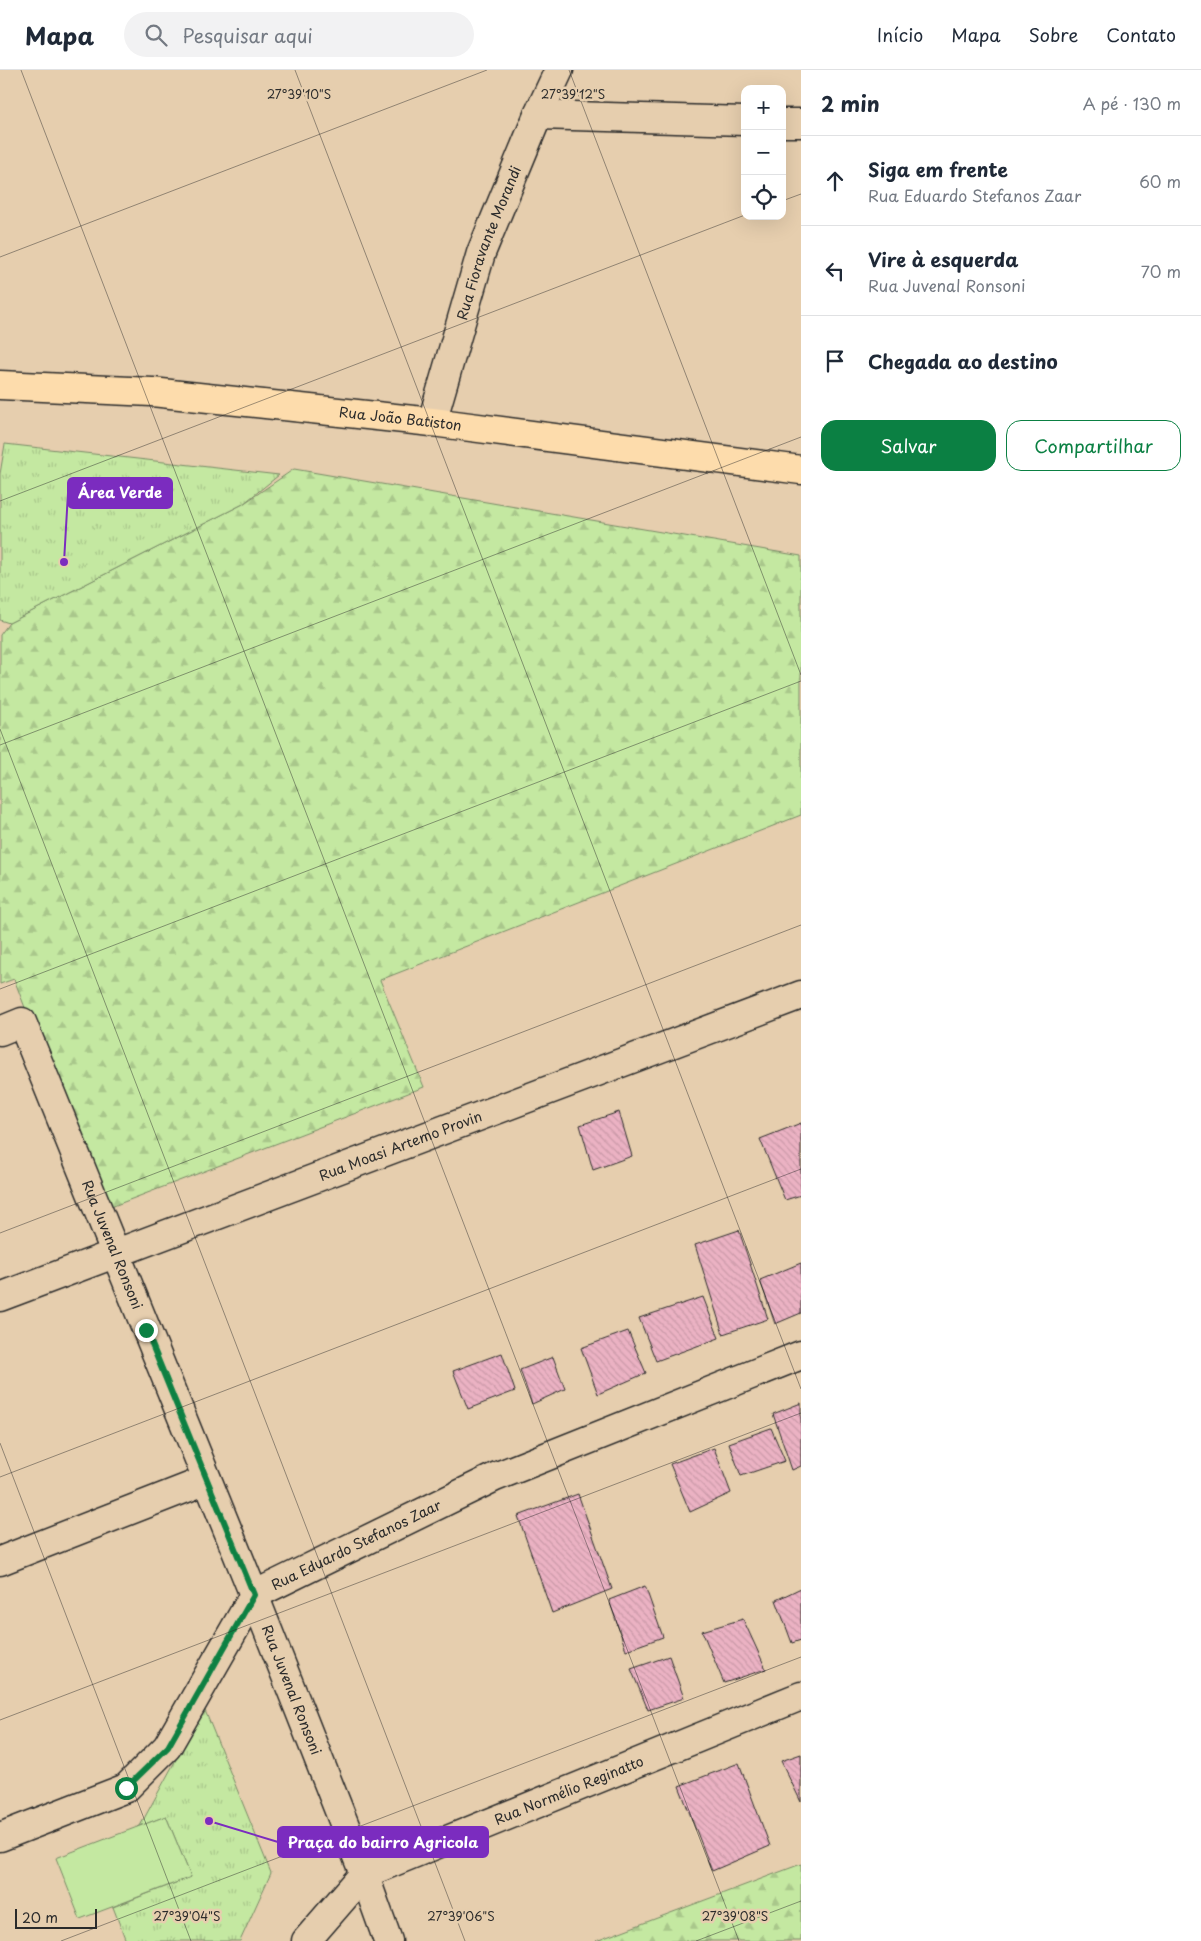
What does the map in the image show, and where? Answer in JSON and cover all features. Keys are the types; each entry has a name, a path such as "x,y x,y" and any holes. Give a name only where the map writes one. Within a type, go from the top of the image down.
{"main road":[{"name":"Rua João Batiston","path":"0,385 152,392 432,422 801,470"}],"street":[{"name":"Rua Fioravante Morandi","path":"432,422 481,252 538,115 559,70"},
{"path":"538,115 741,121"},
{"path":"786,123 801,123"},
{"name":"Rua Moasi Artemo Provin","path":"0,1297 801,994"},
{"name":"Rua Juvenal Ronsoni","path":"11,1026 115,1253 254,1595 364,1874 388,1941"},
{"name":"Rua Eduardo Stefanos Zaar","path":"254,1595 495,1477 801,1355"},
{"path":"0,1562 207,1480"},
{"path":"0,1837 126,1788 168,1747 254,1595"},
{"name":"Rua Normélio Reginatto","path":"306,1941 364,1874 801,1696"}],"green space":[{"path":"5,444 279,475 243,504 9,623 0,620 0,474"},
{"path":"294,469 801,556 801,815 380,980 424,1087 103,1210 14,979 0,984 0,635 9,623 243,504"},
{"path":"204,1708 271,1873 240,1941 126,1941 113,1907 191,1877 166,1816 140,1826"},
{"path":"166,1816 191,1877 80,1919 56,1858"},
{"path":"801,1864 801,1941 596,1941"}],"building":[{"path":"619,1112 632,1156 593,1170 580,1125"},
{"path":"801,1123 801,1195 785,1200 760,1139"},
{"path":"739,1230 768,1319 723,1334 695,1245"},
{"path":"801,1263 801,1313 775,1324 760,1280"},
{"path":"703,1297 719,1338 656,1361 639,1318"},
{"path":"628,1331 646,1373 598,1394 581,1348"},
{"path":"502,1353 515,1391 468,1409 453,1371"},
{"path":"553,1357 565,1389 532,1404 520,1370"},
{"path":"801,1403 801,1466 792,1470 773,1414"},
{"path":"771,1428 785,1461 741,1476 729,1443"},
{"path":"714,1448 731,1493 690,1512 670,1464"},
{"path":"578,1494 612,1589 552,1613 518,1516"},
{"path":"645,1586 663,1637 626,1650 609,1600"},
{"path":"801,1588 801,1640 792,1643 776,1600"},
{"path":"743,1619 766,1669 724,1683 702,1631"},
{"path":"669,1656 684,1698 648,1710 631,1669"},
{"path":"801,1754 801,1802 781,1761"},
{"path":"739,1763 770,1846 712,1871 679,1786"}],"place":[{"name":"Área Verde","path":"64,562"},
{"name":"Praça do bairro Agricola","path":"209,1821"}],"route":[{"path":"126,1788 168,1747 254,1595 146,1330"}]}
